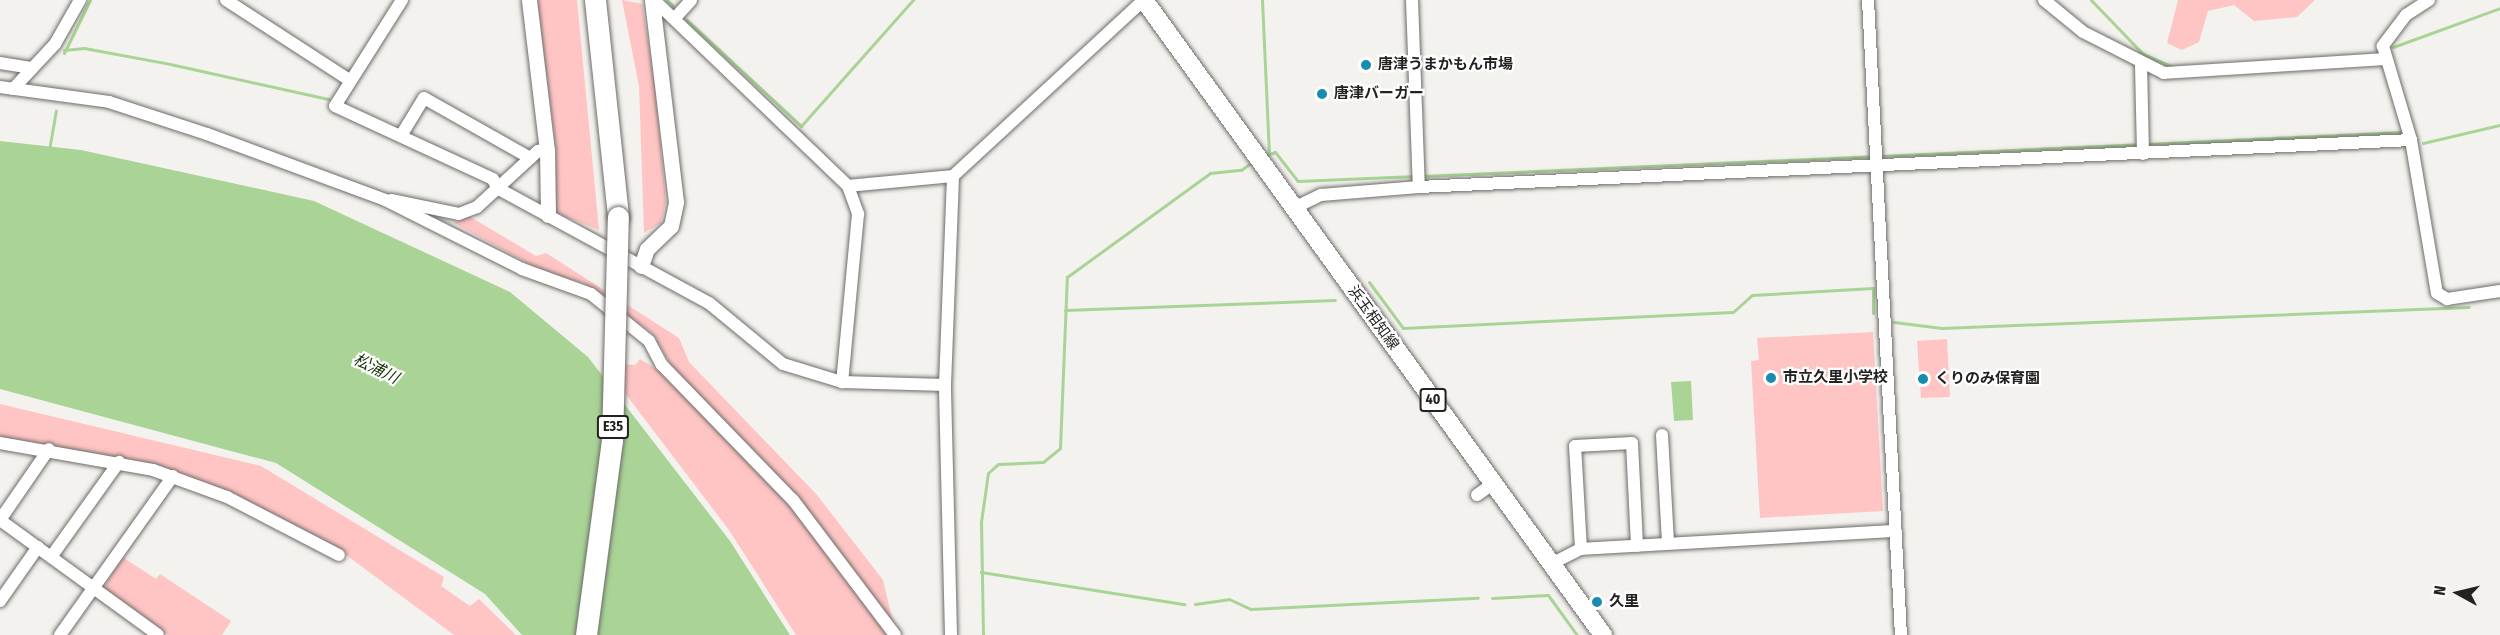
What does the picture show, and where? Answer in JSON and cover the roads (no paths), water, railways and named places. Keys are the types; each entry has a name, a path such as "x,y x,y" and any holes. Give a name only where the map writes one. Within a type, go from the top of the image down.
{"highway":[{"name":"E35","path":"586,635 612,441 618,217 595,0"}],"main road":[{"name":"浜玉相知線","path":"1144,0 1603,635"}],"street":[{"path":"13,89 61,36 80,0"},
{"path":"226,0 349,80"},
{"path":"402,0 349,80 335,106 402,134 493,179 497,188 709,303 783,364 842,382 945,385"},
{"path":"529,0 547,150 548,215"},
{"path":"653,0 675,18 848,186 858,214 842,382"},
{"path":"640,266 647,249 671,226 676,202 653,0"},
{"path":"675,18 691,0"},
{"path":"848,186 953,176 1144,0"},
{"path":"1412,0 1419,181"},
{"path":"1868,0 1874,160 1901,635"},
{"path":"2044,0 2083,32 2141,65 2186,75 2384,59"},
{"path":"2429,0 2385,38 2384,59 2411,140 2437,293 2447,299 2500,291"},
{"path":"0,63 31,68"},
{"path":"2141,65 2143,154"},
{"path":"0,87 109,102 386,200 522,269 591,294 630,322 662,365 793,500 895,635"},
{"path":"402,134 424,98 530,158"},
{"path":"1294,208 1322,195 1419,181 1874,160 2143,154 2411,140"},
{"path":"386,200 459,214 497,188 530,158 547,150"},
{"path":"951,635 945,385 953,176"},
{"path":"1662,435 1668,544"},
{"path":"0,443 49,449 119,462 173,477 227,497 339,555"},
{"path":"1581,549 1575,446 1632,443 1637,546"},
{"path":"49,449 0,520 158,635"},
{"path":"51,556 119,462"},
{"path":"60,635 173,477"},
{"path":"1478,495 1493,484"},
{"path":"1553,563 1581,549 1895,531"},
{"path":"0,602 38,547"}],"water":[{"name":"松浦川","path":"0,141 81,150 314,201 510,292 588,357 730,541 790,635 522,635 485,594 276,463 0,389"},
{"path":"1691,381 1693,420 1674,421 1671,382"}],"waterway":[{"path":"64,53 90,0"},
{"path":"667,0 673,6"},
{"path":"687,20 801,126 913,0"},
{"path":"1262,0 1269,152"},
{"path":"2091,0 2143,54 2174,67"},
{"path":"2393,47 2500,8"},
{"path":"64,50 84,48 170,64 328,99"},
{"path":"49,150 56,111"},
{"path":"2423,143 2500,125"},
{"path":"2147,144 2402,132"},
{"path":"1880,156 2140,144"},
{"path":"1263,156 1275,152 1298,181 1415,176"},
{"path":"1421,176 1873,156"},
{"path":"983,635 981,522 988,473 998,464 1043,462 1060,448 1067,277 1210,173 1241,170 1252,162"},
{"path":"1369,282 1403,328 1733,312 1752,295 1873,288 1873,313"},
{"path":"1065,310 1335,300"},
{"path":"1894,322 1942,328 2469,307"},
{"path":"981,572 1184,604"},
{"path":"1492,598 1548,595 1577,635"},
{"path":"1195,604 1229,599 1250,609 1478,598"}],"place":[{"name":"唐津うまかもん市場","path":"1366,65"},
{"name":"唐津バーガー","path":"1322,94"},
{"name":"市立久里小学校","path":"1771,378"},
{"name":"くりのみ保育園","path":"1923,379"},
{"name":"久里","path":"1597,602"}]}
